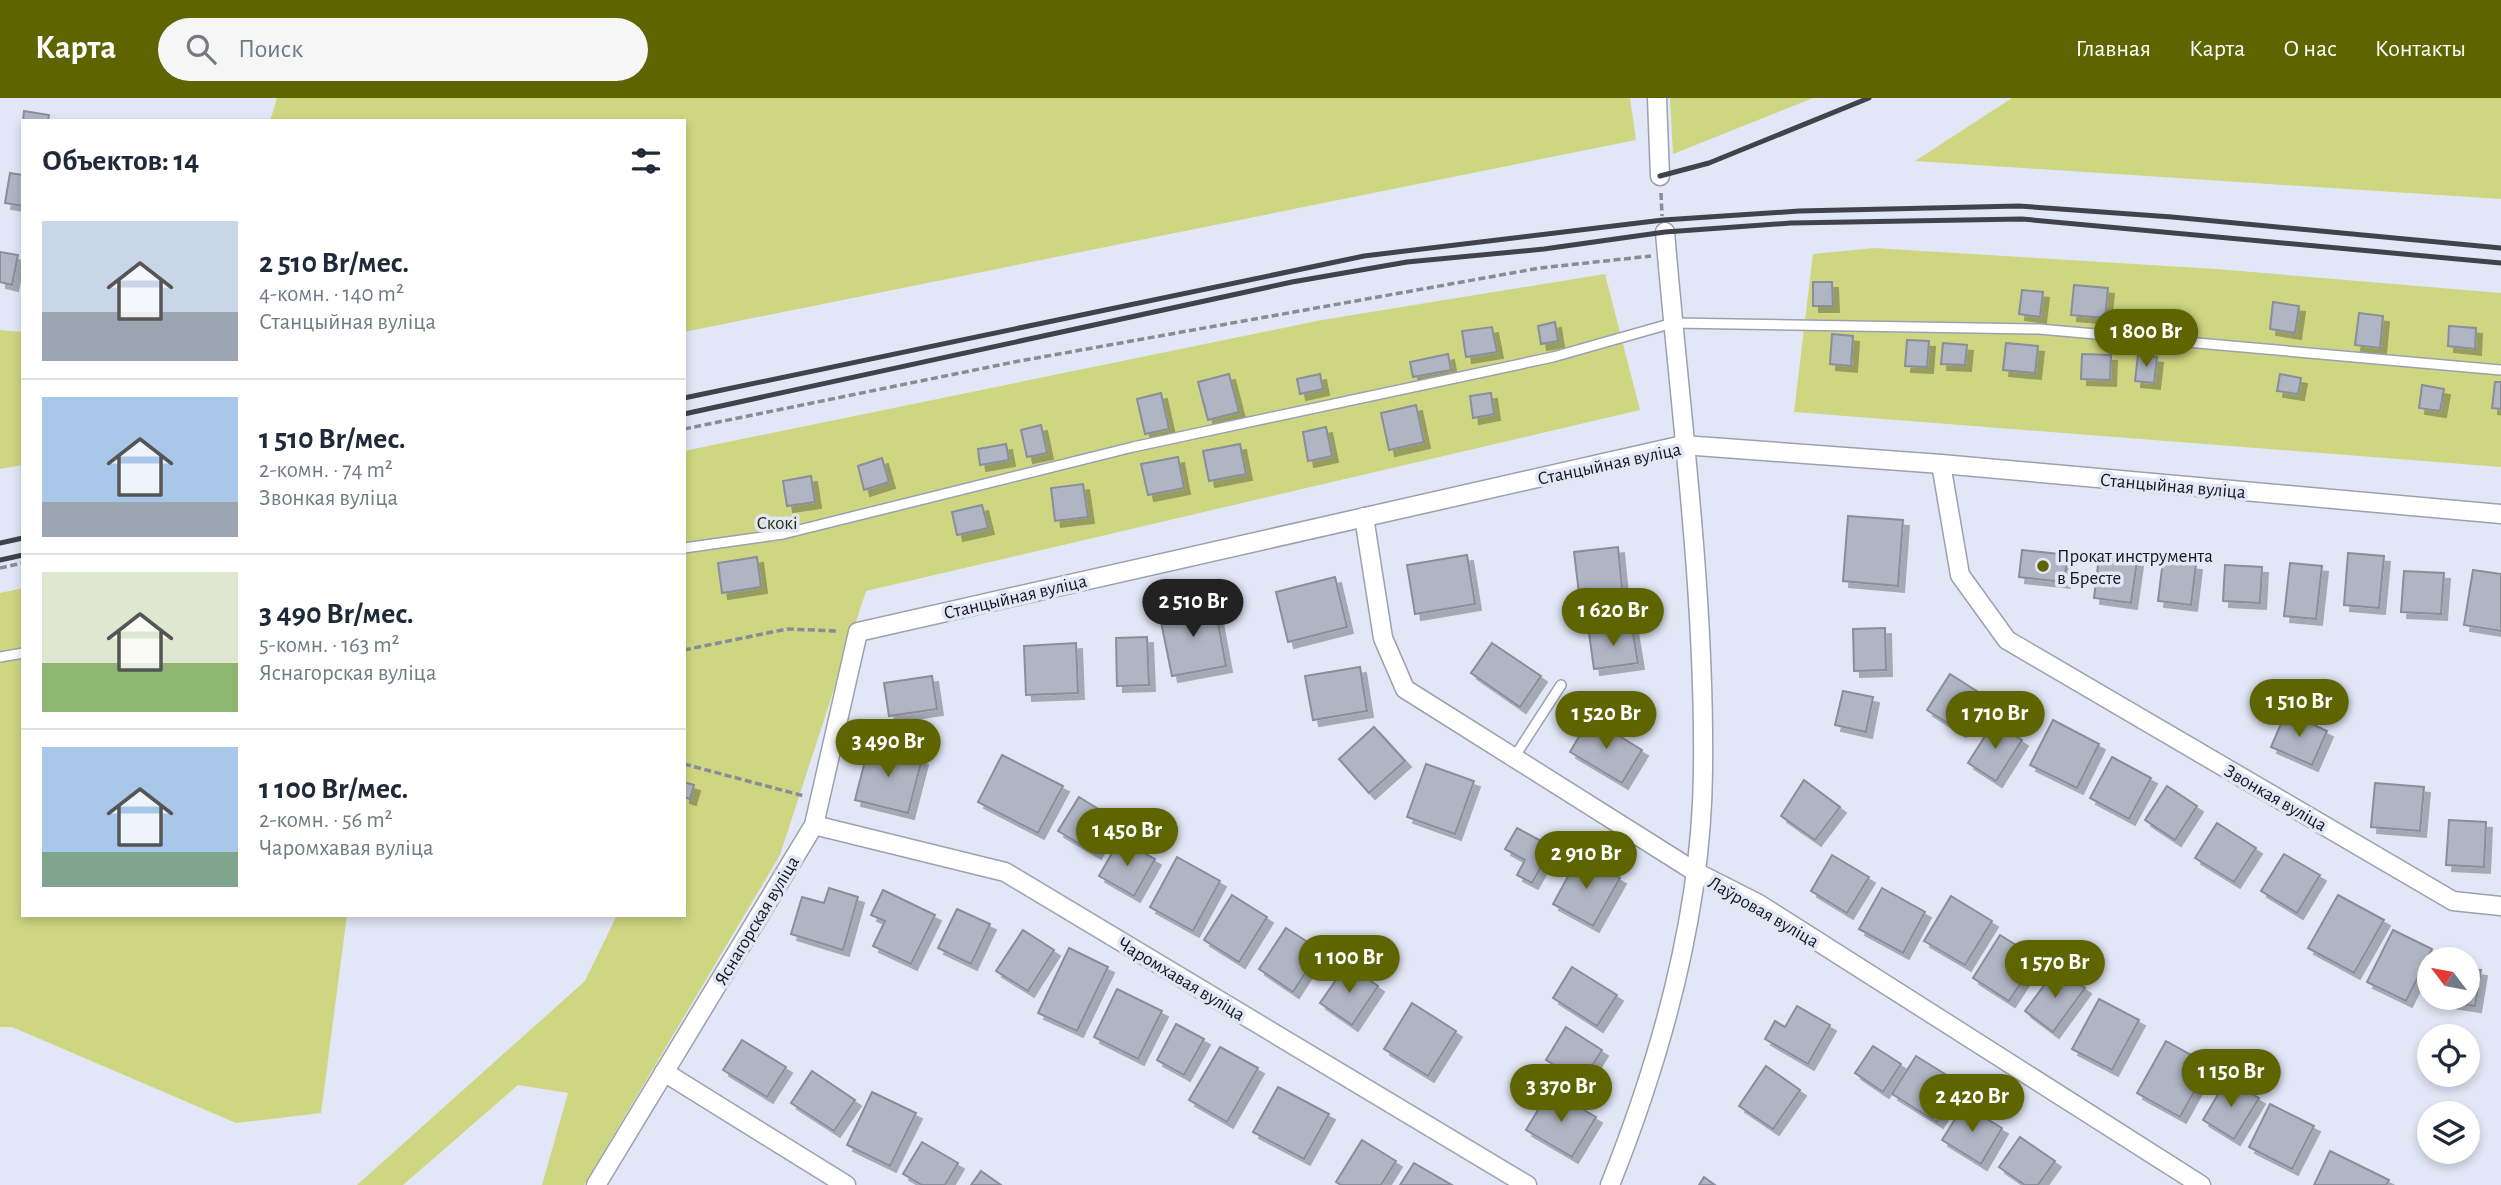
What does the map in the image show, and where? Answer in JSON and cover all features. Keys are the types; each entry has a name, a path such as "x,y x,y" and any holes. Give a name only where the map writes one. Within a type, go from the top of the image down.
{"street":[{"path":"1657,98 1660,176"},
{"path":"1610,1185 1633,1127 1672,1004 1694,871 1703,772 1699,622 1665,232"},
{"name":"Станцыйная вуліца","path":"858,632 1683,445 1941,464 2501,514"},
{"name":"Звонкая вуліца","path":"1941,464 1960,575 2007,640 2454,901 2501,906"},
{"name":"Лаўровая вуліца","path":"1364,517 1383,638 1405,689 1694,871 1759,904 2201,1185"},
{"name":"Яснагорская вуліца","path":"596,1185 814,825 858,632"},
{"name":"Чаромхавая вуліца","path":"814,825 1005,872 1527,1185"},
{"path":"664,1072 846,1185"}],"lane":[{"path":"686,548 783,534 1133,447 1553,357 1673,323 2039,329 2501,370"},
{"path":"0,657 21,653"},
{"path":"1515,756 1561,685"}],"path":[{"path":"1660,176 1665,232"},
{"path":"686,429 1014,362 1540,268 1667,254"},
{"path":"0,568 21,564"},
{"path":"686,650 787,629 858,632"},
{"path":"686,765 820,801"}],"green space":[{"path":"277,98 1630,98 1636,140 686,332 686,119 271,119"},
{"path":"1670,98 1813,98 1673,154"},
{"path":"2012,98 2501,98 2501,199 1915,161"},
{"path":"1874,248 2216,269 2501,293 2501,467 1794,412 1813,254"},
{"name":"Скокі","path":"1605,274 1640,410 866,591 780,855 584,1185 542,1185 568,1093 518,1085 403,1185 357,1185 585,981 616,917 686,917 686,451 1322,320"},
{"path":"0,330 21,332 21,465 0,469"},
{"path":"21,588 21,917 347,917 321,1113 236,1123 12,1027 0,1027 0,593"}],"building":[{"path":"24,111 49,115 48,119 23,119"},
{"path":"10,173 21,175 21,206 5,203"},
{"path":"0,252 18,255 12,285 0,282"},
{"path":"1813,282 1832,282 1833,306 1813,306"},
{"path":"2074,285 2108,288 2105,318 2071,315"},
{"path":"2022,290 2043,292 2040,317 2019,314"},
{"path":"2273,302 2299,306 2295,333 2270,329"},
{"path":"2359,313 2383,316 2380,348 2355,345"},
{"path":"1555,322 1558,341 1541,344 1538,326"},
{"path":"2449,326 2476,328 2475,349 2448,346"},
{"path":"1492,327 1497,352 1466,357 1462,331"},
{"path":"1832,334 1853,336 1851,366 1830,364"},
{"path":"1907,340 1929,341 1927,367 1905,366"},
{"path":"1943,343 1967,345 1965,365 1941,364"},
{"path":"2006,343 2038,346 2035,373 2003,370"},
{"path":"1448,354 1451,370 1413,377 1410,362"},
{"path":"2082,354 2111,355 2110,380 2081,379"},
{"path":"2138,355 2157,357 2154,383 2135,381"},
{"path":"1229,374 1239,412 1208,420 1198,382"},
{"path":"1320,374 1323,389 1300,394 1297,379"},
{"path":"2280,374 2301,378 2298,394 2277,391"},
{"path":"2495,382 2501,382 2501,409 2492,408"},
{"path":"2422,385 2444,389 2440,411 2419,408"},
{"path":"1161,393 1169,429 1145,434 1137,399"},
{"path":"1491,393 1494,414 1473,418 1470,396"},
{"path":"1416,405 1424,442 1389,450 1381,413"},
{"path":"1041,425 1047,453 1027,457 1021,430"},
{"path":"1326,427 1332,456 1308,461 1303,432"},
{"path":"1006,444 1009,460 980,465 978,449"},
{"path":"1240,444 1246,474 1209,481 1203,451"},
{"path":"1178,457 1184,488 1148,495 1141,464"},
{"path":"882,458 889,482 864,490 858,466"},
{"path":"811,476 815,502 787,506 783,481"},
{"path":"1083,484 1088,517 1055,521 1051,488"},
{"path":"982,505 988,528 957,535 952,512"},
{"path":"1848,516 1903,520 1898,586 1843,581"},
{"path":"1618,547 1623,598 1580,602 1574,552"},
{"name":"Прокат инструмента в Бресте","path":"2022,550 2068,555 2064,582 2019,577"},
{"path":"2348,553 2384,556 2379,608 2344,605"},
{"path":"1467,555 1475,604 1415,614 1407,565"},
{"path":"757,557 761,587 722,593 718,563"},
{"path":"2099,557 2137,561 2131,603 2094,598"},
{"path":"2163,560 2196,564 2191,605 2158,601"},
{"path":"2290,563 2322,566 2316,619 2284,616"},
{"path":"2225,565 2262,567 2260,603 2223,601"},
{"path":"2473,570 2501,574 2501,631 2464,625"},
{"path":"2404,571 2444,573 2441,614 2401,612"},
{"path":"1335,577 1347,627 1288,642 1276,592"},
{"path":"1214,601 1226,666 1172,676 1159,612"},
{"path":"1632,627 1638,663 1594,669 1589,633"},
{"path":"1885,628 1886,670 1854,671 1853,629"},
{"path":"1147,637 1149,685 1117,686 1116,638"},
{"path":"1076,643 1078,693 1026,695 1024,646"},
{"path":"1492,643 1541,676 1520,707 1471,673"},
{"path":"1360,667 1367,711 1313,720 1305,676"},
{"path":"1950,674 1983,695 1960,731 1927,710"},
{"path":"932,676 937,709 889,716 884,683"},
{"path":"1843,691 1873,697 1866,732 1835,725"},
{"path":"2286,712 2327,731 2312,765 2271,747"},
{"path":"1590,718 1642,750 1622,783 1570,752"},
{"path":"2053,720 2099,744 2077,788 2030,765"},
{"path":"1994,722 2022,740 1996,781 1968,763"},
{"path":"1374,727 1405,761 1369,793 1339,759"},
{"path":"869,745 922,759 908,813 855,800"},
{"path":"1002,755 1063,786 1038,833 978,802"},
{"path":"2112,757 2151,778 2129,819 2090,798"},
{"path":"1426,764 1474,781 1455,834 1407,817"},
{"path":"1804,780 1840,807 1815,840 1781,816"},
{"path":"686,783 694,785 690,799 686,798"},
{"path":"2375,783 2424,787 2420,831 2371,827"},
{"path":"2167,786 2197,806 2175,840 2145,820"},
{"path":"1079,797 1116,820 1095,853 1058,831"},
{"path":"2449,820 2486,822 2484,867 2446,865"},
{"path":"2217,823 2256,848 2234,882 2195,858"},
{"path":"1517,828 1552,847 1532,883 1517,875 1525,860 1505,849"},
{"path":"1120,839 1155,859 1134,896 1099,876"},
{"path":"2284,854 2320,875 2297,913 2261,891"},
{"path":"1832,855 1869,877 1847,913 1811,891"},
{"path":"1579,856 1620,878 1593,926 1553,904"},
{"path":"1177,857 1220,881 1193,931 1150,907"},
{"path":"829,888 858,897 843,950 791,934 802,897 824,903"},
{"path":"1882,888 1925,912 1903,953 1859,929"},
{"path":"883,890 935,915 911,964 873,946 885,921 871,915"},
{"path":"1232,895 1267,917 1239,962 1204,940"},
{"path":"2338,895 2384,920 2354,973 2308,948"},
{"path":"1951,896 1992,921 1965,965 1924,941"},
{"path":"957,909 990,924 971,964 938,948"},
{"path":"1286,928 1320,950 1293,992 1259,969"},
{"path":"1023,930 1054,950 1028,991 996,971"},
{"path":"2393,930 2428,947 2417,947 2417,979 2406,1001 2367,982"},
{"path":"2000,935 2037,958 2009,1001 1973,978"},
{"path":"1069,948 1108,967 1077,1031 1038,1013"},
{"path":"1347,964 1378,986 1352,1025 1320,1003"},
{"path":"1572,967 1617,995 1597,1026 1553,998"},
{"path":"2057,968 2085,988 2053,1032 2025,1011"},
{"path":"1117,989 1162,1011 1138,1059 1094,1037"},
{"path":"2099,999 2139,1020 2112,1070 2072,1049"},
{"path":"1412,1003 1456,1031 1428,1076 1384,1049"},
{"path":"1797,1006 1830,1025 1808,1064 1765,1039 1775,1021 1785,1027"},
{"path":"1176,1024 1204,1039 1184,1075 1157,1060"},
{"path":"1566,1027 1602,1050 1582,1082 1546,1060"},
{"path":"742,1040 786,1067 767,1097 723,1070"},
{"path":"2166,1041 2209,1065 2180,1117 2137,1093"},
{"path":"1873,1046 1901,1064 1883,1092 1855,1073"},
{"path":"1220,1047 1258,1068 1227,1122 1189,1100"},
{"path":"1916,1056 1961,1084 1937,1122 1892,1094"},
{"path":"1766,1066 1800,1090 1773,1129 1739,1106"},
{"path":"812,1071 855,1100 834,1131 791,1103"},
{"path":"2227,1079 2259,1098 2234,1139 2203,1120"},
{"path":"1278,1087 1329,1114 1304,1159 1253,1132"},
{"path":"1550,1090 1596,1117 1572,1157 1526,1130"},
{"path":"872,1092 916,1113 890,1166 847,1145"},
{"path":"2270,1104 2314,1126 2292,1169 2249,1147"},
{"path":"1964,1105 2002,1128 1981,1164 1942,1140"},
{"path":"2020,1137 2055,1161 2038,1185 2025,1185 1999,1167"},
{"path":"1362,1140 1396,1161 1381,1185 1341,1185 1336,1182"},
{"path":"922,1142 958,1163 945,1185 922,1185 903,1174"},
{"path":"2330,1151 2389,1180 2386,1185 2314,1185"},
{"path":"1414,1163 1452,1185 1400,1185"},
{"path":"981,1171 1001,1185 971,1185"},
{"path":"1704,1177 1715,1185 1699,1185"}],"railway":[{"path":"1660,176 1709,163 1869,98"},
{"path":"686,398 1364,256 1663,220 1799,211 2019,206 2172,217 2501,248"},
{"path":"686,414 1292,282 1407,262 1544,249 1665,232 1791,223 2022,219 2501,263"},
{"path":"0,543 21,538"},
{"path":"0,560 21,555"}],"place":[{"name":"Прокат инструмента в Бресте","path":"2043,566"}]}
